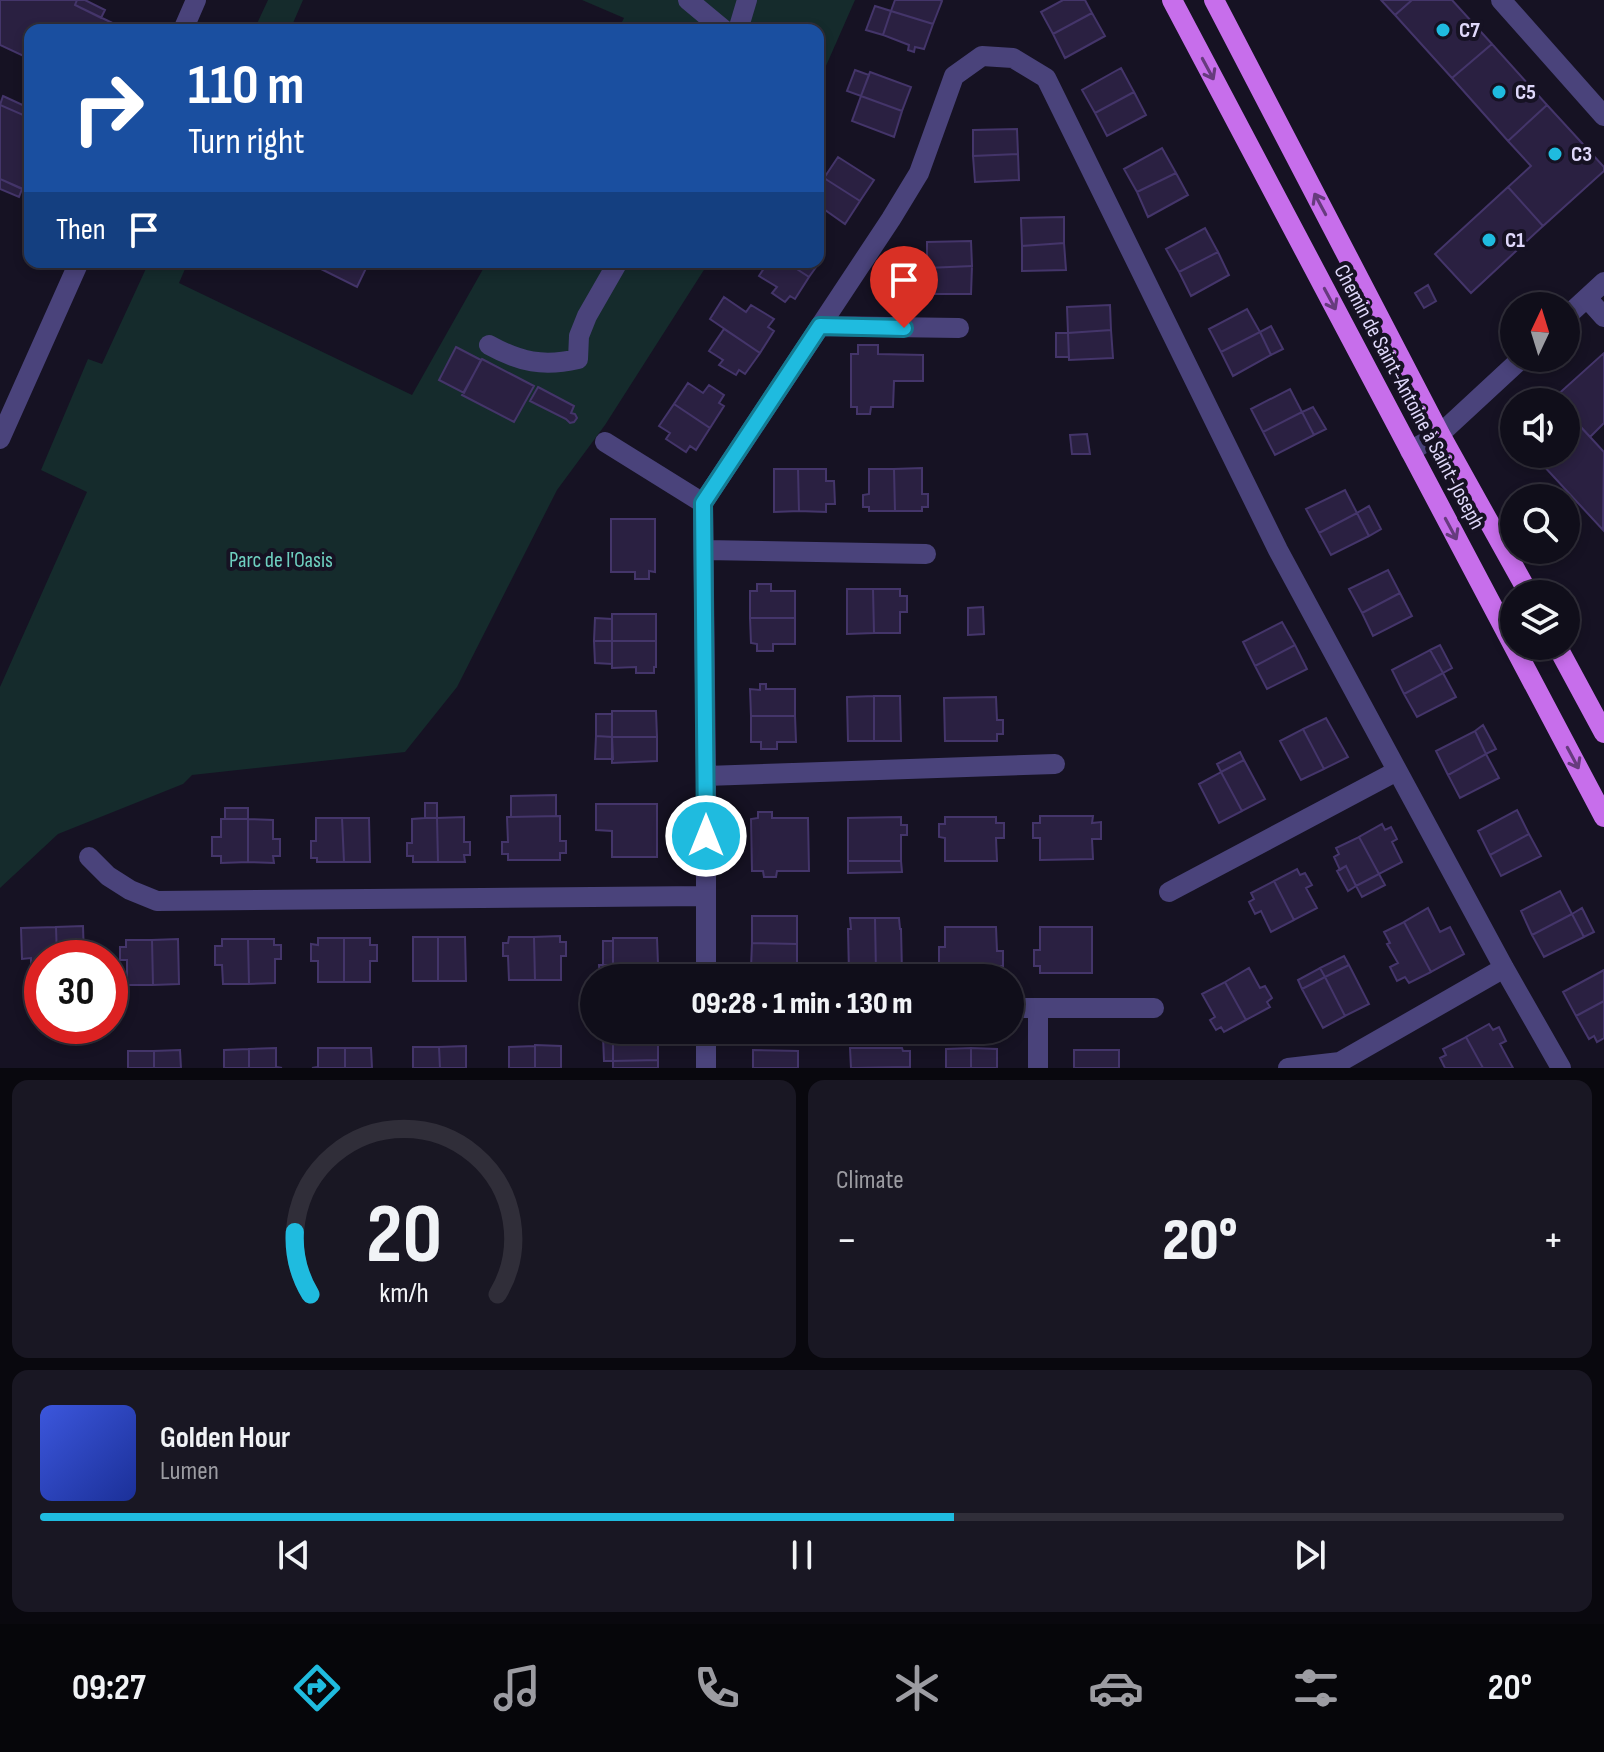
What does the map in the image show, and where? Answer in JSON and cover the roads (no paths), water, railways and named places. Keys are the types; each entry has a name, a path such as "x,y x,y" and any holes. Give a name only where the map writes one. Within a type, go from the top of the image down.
{"main road":[{"name":"Chemin de Saint-Antoine à Saint-Joseph","path":"1172,0 1604,817"},
{"name":"Chemin de Saint-Antoine à Saint-Joseph","path":"1214,0 1440,434 1521,580"},
{"path":"1565,660 1604,733"}],"street":[{"path":"186,24 196,0"},
{"path":"688,0 717,24"},
{"path":"740,24 747,0"},
{"path":"1501,0 1604,116"},
{"path":"706,964 703,503 919,173 954,76 982,56 1013,58 1046,78 1278,550 1561,1068"},
{"path":"0,439 76,268"},
{"path":"489,345 526,361 561,363 578,359 579,336 587,316 615,268"},
{"path":"1580,304 1604,282"},
{"path":"1587,298 1604,317"},
{"path":"820,326 959,328"},
{"path":"1410,451 1440,434 1507,372"},
{"path":"605,442 703,503"},
{"path":"704,550 926,554"},
{"path":"706,776 1055,764"},
{"path":"1169,892 1397,771"},
{"path":"89,857 108,876 130,890 157,901 705,896"},
{"path":"1288,1068 1340,1062 1504,968"},
{"path":"1024,1008 1154,1008"},
{"path":"1038,1008 1038,1068"},
{"path":"706,1044 706,1068"}],"place":[{"name":"C7","path":"1443,30"},
{"name":"C5","path":"1499,92"},
{"name":"C3","path":"1555,154"},
{"name":"C1","path":"1489,240"}],"park label":[{"name":"Parc de l'Oasis","path":"281,560"}]}
